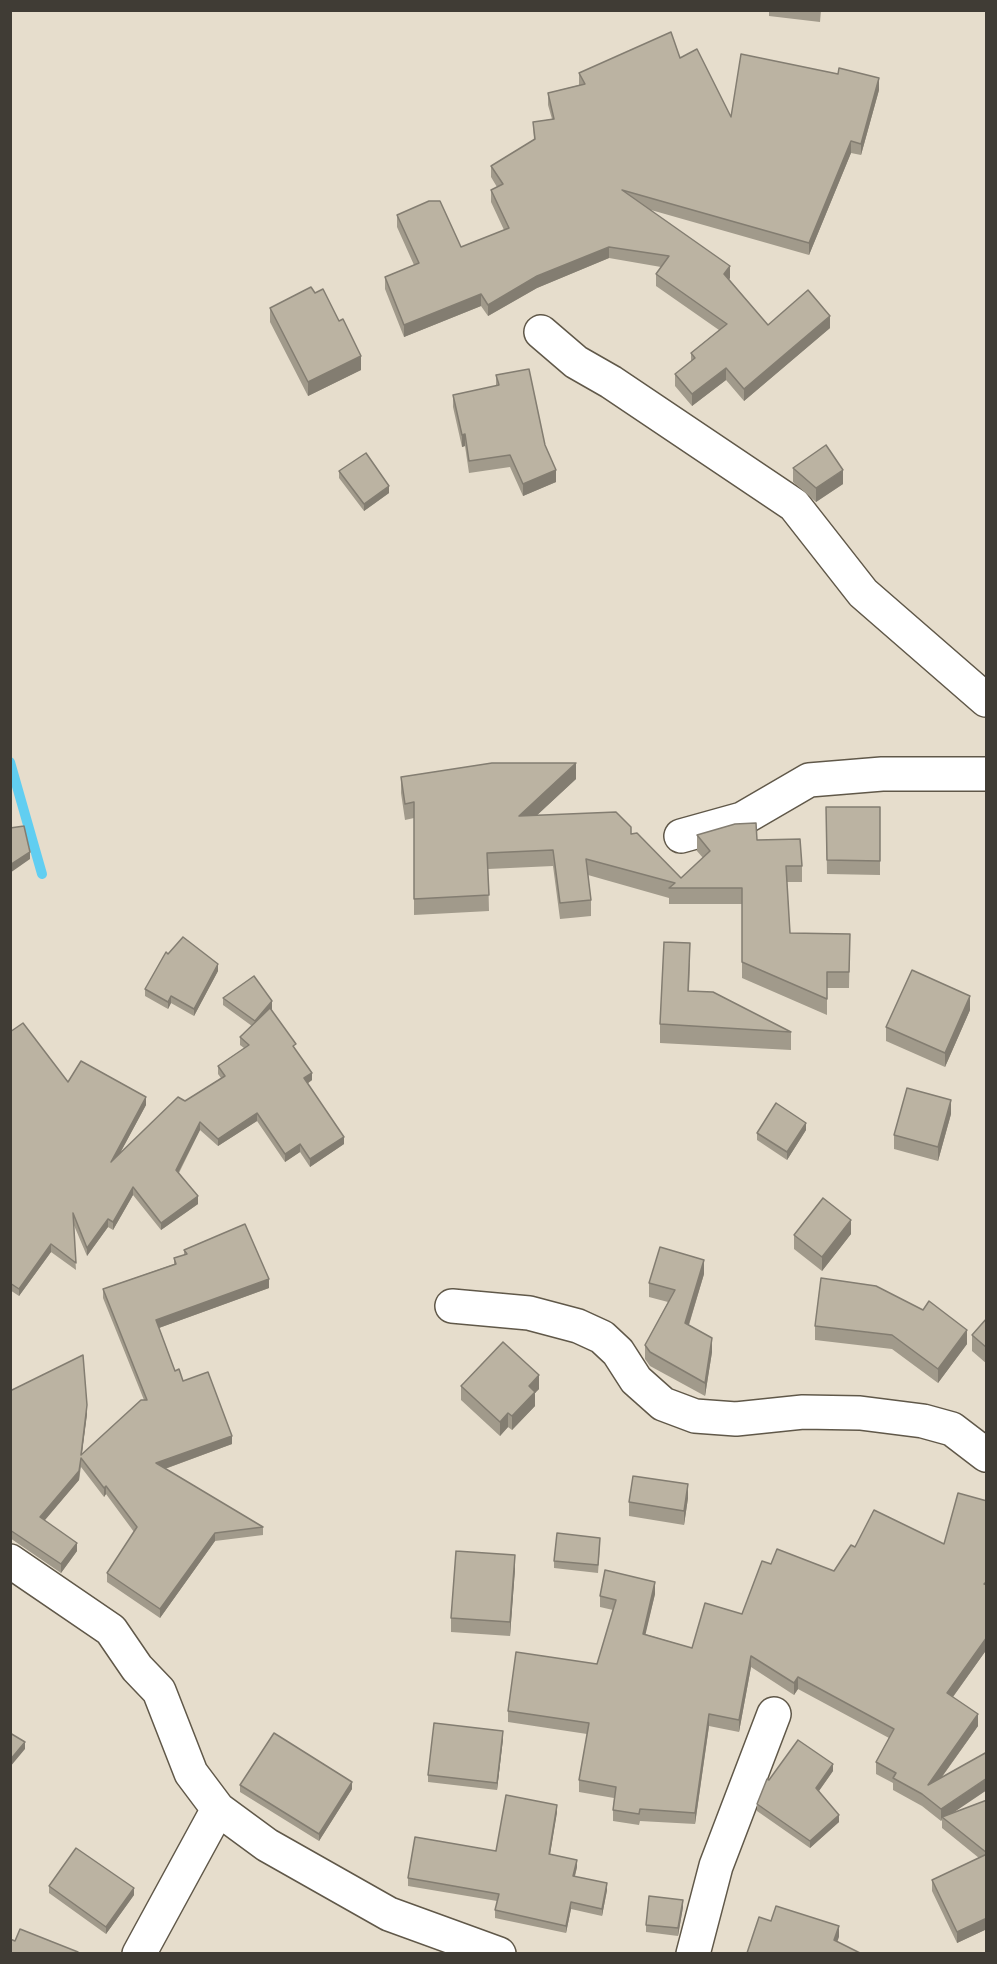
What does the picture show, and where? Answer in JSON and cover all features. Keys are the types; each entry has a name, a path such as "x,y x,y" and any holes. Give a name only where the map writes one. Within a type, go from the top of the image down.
{"street":[{"path":"541,332 576,362 611,382 794,505 863,593 987,700"},
{"path":"681,836 742,819 809,780 882,774 987,774"},
{"path":"452,1306 530,1313 578,1326 602,1337 618,1352 636,1380 663,1404 695,1416 736,1419 803,1412 860,1413 922,1421 952,1429 987,1455"},
{"path":"10,1561 111,1630 137,1668 159,1691 191,1773 218,1809 267,1845 389,1914 499,1953"},
{"path":"693,1953 716,1866 774,1714"},
{"path":"139,1953 218,1809"}],"building":[{"path":"671,32 680,58 697,49 731,117 741,54 838,74 839,68 879,78 861,144 851,141 809,243 622,190 730,266 724,274 768,325 808,290 830,316 744,389 726,368 692,394 675,374 695,358 691,353 727,324 656,274 669,256 609,247 537,276 488,305 481,294 404,325 385,277 419,263 397,215 429,201 440,201 461,247 509,228 491,190 503,184 491,166 535,139 533,122 554,119 548,93 585,84 579,73"},
{"path":"311,287 315,293 323,289 339,321 343,319 361,356 308,382 270,308"},
{"path":"529,369 545,445 556,470 523,484 510,455 469,461 465,434 462,435 453,395 499,385 496,375"},
{"path":"826,445 843,470 816,488 793,468"},
{"path":"366,453 389,486 364,504 339,471"},
{"path":"492,763 576,763 519,816 616,812 631,827 631,834 637,833 681,878 710,851 697,835 735,824 756,823 757,840 800,839 802,866 786,866 790,933 850,934 849,972 827,972 827,999 742,962 742,888 669,888 675,883 586,859 591,900 560,903 553,850 487,853 489,895 414,899 414,802 405,804 401,777"},
{"path":"826,807 880,807 880,861 827,860"},
{"path":"24,826 30,852 10,865 10,828"},
{"path":"183,937 218,964 194,1009 171,996 168,1002 145,989 166,952 168,954"},
{"path":"664,942 690,943 688,991 713,992 791,1032 660,1024"},
{"path":"912,970 970,996 945,1053 886,1027"},
{"path":"254,976 272,1001 255,1021 223,998"},
{"path":"270,1008 296,1044 293,1046 312,1073 304,1078 344,1137 310,1159 300,1144 285,1154 257,1113 218,1139 200,1122 176,1170 198,1196 161,1223 133,1187 113,1222 108,1219 87,1248 73,1213 76,1263 51,1244 19,1289 10,1283 10,1032 23,1023 68,1082 81,1061 146,1097 111,1162 178,1097 185,1101 225,1076 218,1066 249,1045 240,1037"},
{"path":"907,1088 951,1100 938,1147 894,1135"},
{"path":"776,1103 806,1123 787,1152 757,1133"},
{"path":"823,1198 851,1220 822,1257 794,1235"},
{"path":"245,1224 269,1279 156,1320 175,1371 179,1369 183,1381 208,1372 232,1436 156,1463 263,1527 215,1533 160,1609 107,1573 137,1527 81,1458 79,1471 40,1517 77,1543 61,1564 10,1530 10,1391 83,1355 87,1405 81,1455 141,1400 147,1400 103,1289 176,1264 174,1258 187,1254 184,1250"},
{"path":"660,1247 704,1260 685,1323 712,1338 705,1383 650,1352 645,1345 675,1290 649,1283"},
{"path":"821,1278 876,1286 923,1310 929,1301 967,1330 938,1369 892,1335 815,1326"},
{"path":"987,1318 987,1348 972,1335"},
{"path":"503,1342 539,1375 529,1386 535,1392 512,1416 508,1413 500,1422 461,1386"},
{"path":"633,1476 688,1484 684,1511 629,1502"},
{"path":"958,1493 987,1501 987,1581 984,1584 987,1585 987,1637 947,1693 978,1714 928,1785 987,1752 987,1778 941,1809 922,1794 893,1778 896,1773 876,1762 894,1729 798,1677 794,1683 751,1656 739,1720 709,1714 695,1813 640,1809 639,1814 613,1810 616,1787 579,1780 589,1723 508,1711 516,1652 597,1664 616,1600 600,1596 605,1570 655,1582 643,1634 692,1648 705,1603 742,1614 762,1561 771,1564 777,1549 834,1571 851,1545 855,1547 874,1510 944,1544"},
{"path":"557,1533 600,1538 598,1565 554,1561"},
{"path":"456,1551 515,1555 510,1622 451,1618"},
{"path":"434,1723 503,1731 497,1783 428,1775"},
{"path":"10,1733 25,1742 10,1760"},
{"path":"274,1733 352,1782 319,1834 240,1785"},
{"path":"798,1740 833,1764 816,1788 839,1815 810,1841 757,1804 767,1779 769,1780"},
{"path":"506,1795 557,1805 549,1854 577,1860 573,1876 607,1883 602,1909 571,1902 566,1926 495,1910 499,1894 408,1878 415,1837 496,1851"},
{"path":"987,1800 987,1853 942,1817"},
{"path":"76,1848 134,1888 106,1927 49,1886"},
{"path":"987,1854 987,1918 957,1932 932,1880"},
{"path":"649,1896 683,1900 678,1928 646,1925"},
{"path":"776,1906 839,1926 834,1940 860,1953 747,1953 759,1917 771,1921"},
{"path":"20,1929 78,1953 10,1953 10,1939 15,1941"}],"waterway":[{"path":"10,762 42,874"}]}
